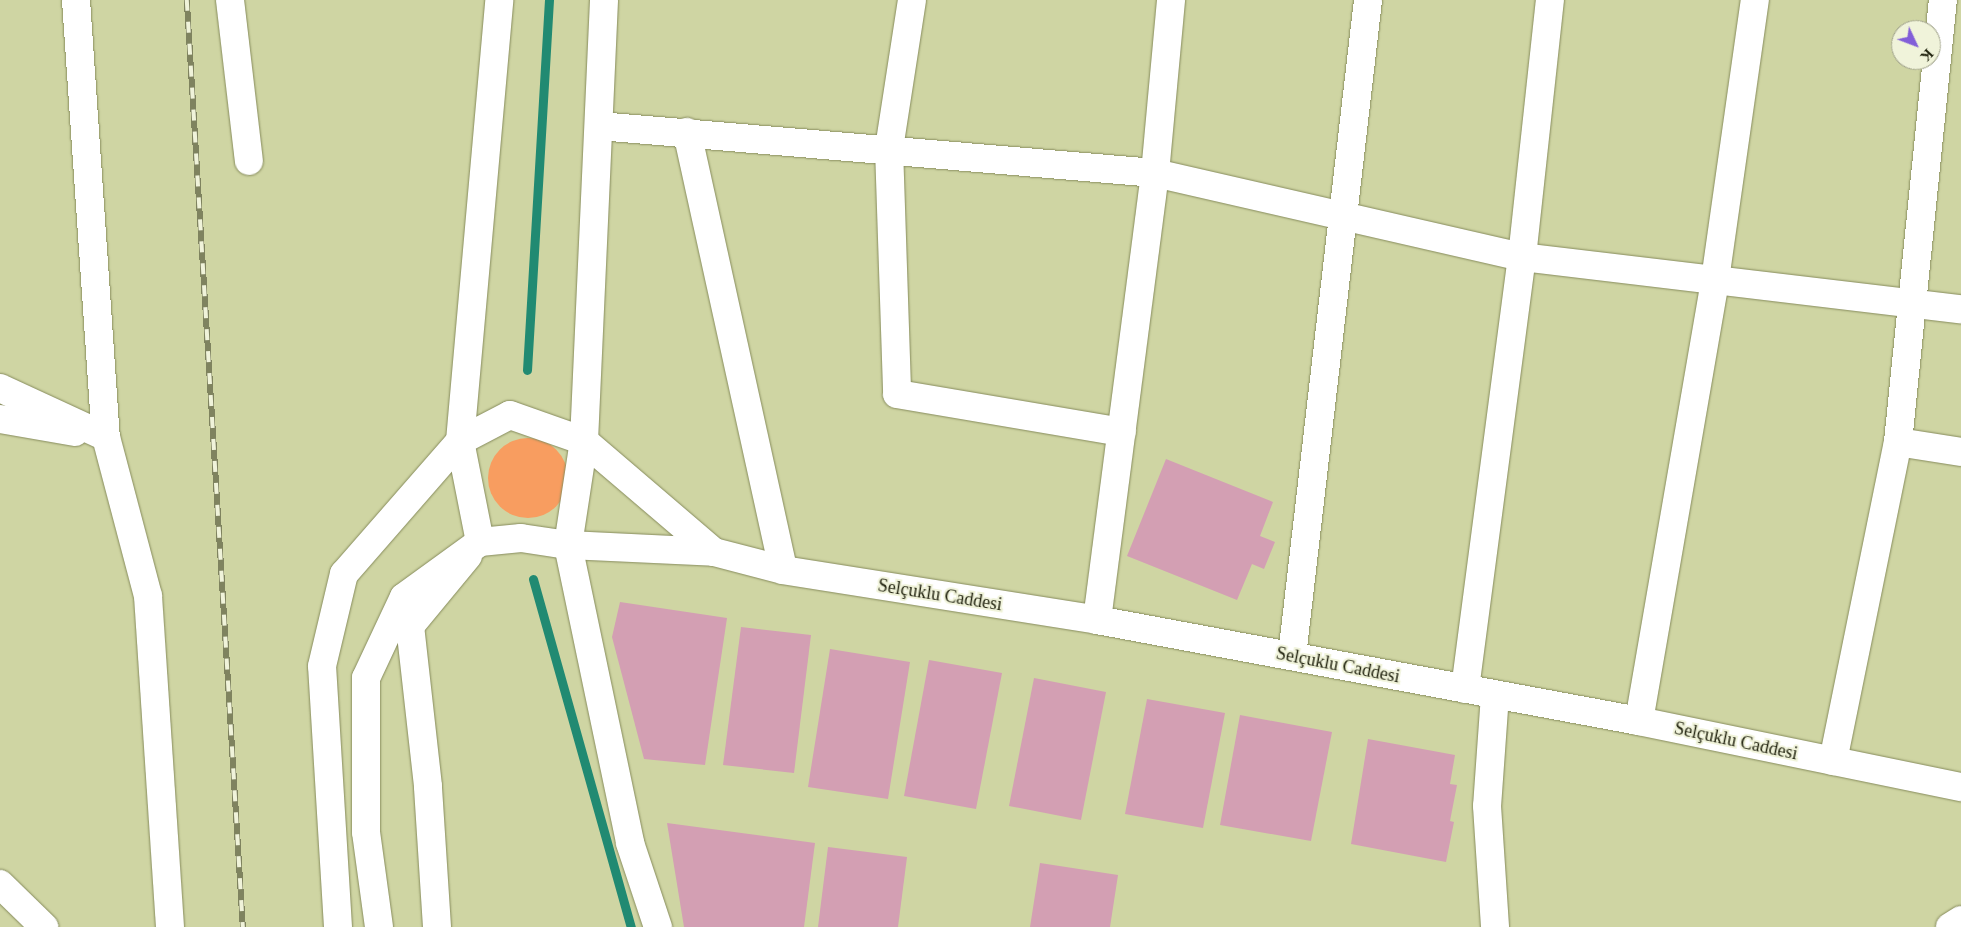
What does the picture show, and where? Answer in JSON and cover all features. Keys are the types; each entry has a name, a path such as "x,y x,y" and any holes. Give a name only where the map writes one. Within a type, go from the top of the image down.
{"street":[{"path":"76,0 106,437 148,596 170,927"},
{"path":"230,0 249,161"},
{"path":"480,542 460,441 499,0"},
{"path":"604,0 584,441 568,545 630,843 658,927"},
{"path":"912,0 888,148 897,394 1122,432"},
{"path":"1097,620 1155,173 1171,0"},
{"path":"1292,656 1368,0"},
{"path":"1465,689 1522,257 1550,0"},
{"path":"1639,721 1715,280 1755,0"},
{"path":"1833,761 1898,442 1944,0"},
{"path":"599,126 888,148 1155,173 1522,257 1961,309"},
{"path":"687,132 784,570"},
{"path":"0,388 106,437"},
{"path":"338,927 322,666 344,574 460,441 510,415 584,441"},
{"path":"0,419 106,437"},
{"name":"Selçuklu Caddesi","path":"584,441 714,552"},
{"path":"1898,442 1961,452"},
{"name":"Selçuklu Caddesi","path":"480,542 521,538 568,545 714,552 784,570 1097,620 1639,721 1961,787"},
{"path":"379,927 366,832 366,678 404,597 480,542"},
{"path":"437,927 428,786 410,626 480,542"},
{"path":"1495,695 1487,806 1495,927"},
{"path":"0,884 44,927"},
{"path":"1950,927 1961,920"}],"shaded area":[{"path":"520,438 536,438 557,449 568,470 568,486 557,507 536,518 520,518 506,512 494,500 488,486 488,470 494,456 506,444"}],"building":[{"path":"1166,459 1273,502 1260,536 1275,542 1264,569 1252,564 1237,600 1127,556"},
{"path":"620,602 727,618 705,765 644,759 612,637"},
{"path":"741,627 811,635 794,773 723,765"},
{"path":"830,649 910,662 888,799 808,787"},
{"path":"929,660 1002,673 976,809 904,796"},
{"path":"1034,678 1106,692 1081,820 1009,806"},
{"path":"1147,699 1225,713 1203,828 1125,814"},
{"path":"1240,715 1332,732 1311,841 1220,825"},
{"path":"1368,739 1455,755 1450,784 1457,785 1450,821 1454,822 1446,862 1351,844"},
{"path":"667,823 815,843 804,927 684,927"},
{"path":"828,847 907,857 898,927 818,927"},
{"path":"1040,863 1118,875 1110,927 1030,927"}],"waterway":[{"path":"527,370 549,0"},
{"path":"533,579 631,927"}],"railway":[{"path":"187,0 243,927"}]}
